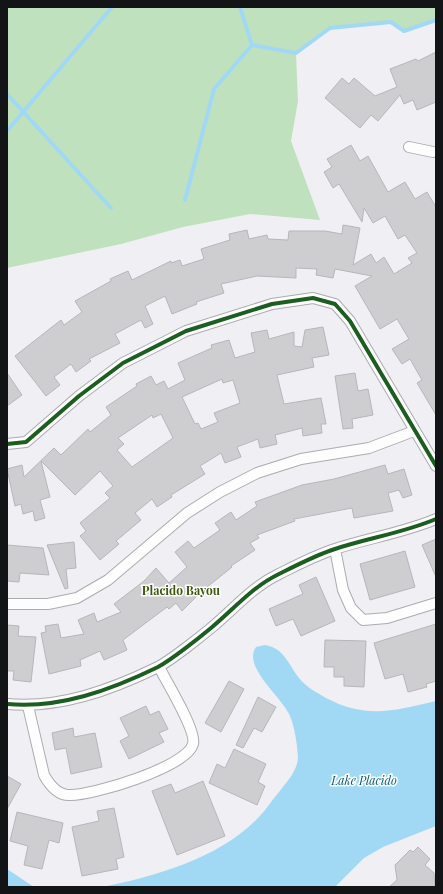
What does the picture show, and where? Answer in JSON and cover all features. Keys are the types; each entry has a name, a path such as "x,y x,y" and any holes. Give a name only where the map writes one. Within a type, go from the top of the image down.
{"street":[{"path":"409,147 435,154"},
{"path":"7,444 26,442 79,396 123,363 186,331 272,304 312,298 335,304 350,321 436,466"},
{"path":"7,604 48,604 77,598 108,580 187,513 220,492 257,473 301,459 369,448 414,431"},
{"path":"7,704 28,706 65,702 159,667 211,628 250,592 278,574 335,549 389,535 436,519"},
{"path":"335,549 343,590 351,608 363,620 387,618 436,603"},
{"path":"28,706 44,775 50,785 58,791 68,795 99,791 125,783 185,756 193,744 193,732 159,667"}],"green space":[{"path":"7,7 436,7 436,20 404,31 391,22 330,28 296,53 298,101 291,141 320,220 250,214 183,227 121,244 7,268"}],"water":[{"name":"Lake Placido","path":"265,645 272,647 281,653 299,678 308,687 340,705 367,711 380,711 407,708 436,701 436,826 383,847 364,858 335,887 102,887 143,878 185,864 206,855 225,844 243,832 258,818 291,776 296,767 298,757 296,736 292,721 286,708 258,673 254,664 253,655 256,647"},
{"path":"7,869 34,887 7,887"}],"building":[{"path":"436,52 436,102 417,110 413,100 404,104 400,95 378,121 371,115 360,128 325,98 342,78 349,84 354,78 375,96 397,87 390,69 416,59 418,61"},
{"path":"351,145 360,161 368,156 388,192 405,182 415,199 427,192 436,207 436,415 417,383 422,380 410,359 402,364 392,349 409,339 397,319 380,329 355,286 372,276 335,269 333,278 316,275 317,269 296,268 296,278 257,276 221,284 224,293 196,302 197,304 172,314 165,296 145,306 153,324 145,328 141,320 115,334 120,343 89,359 91,361 76,372 71,364 54,377 60,385 46,396 15,356 61,320 64,325 82,312 75,301 111,281 110,279 128,271 132,280 171,261 171,263 180,260 182,266 204,259 201,249 230,240 229,234 247,230 249,239 267,235 268,239 288,240 289,231 325,231 342,234 343,225 360,228 353,265 371,254 376,263 384,257 394,274 412,263 408,258 417,253 405,235 398,239 385,216 373,223 364,208 362,222 339,184 333,188 324,172 332,167 327,159"},
{"path":"323,327 329,355 312,358 314,367 277,375 284,404 321,398 326,424 321,424 322,433 303,436 302,428 275,435 277,444 260,448 258,439 237,447 241,457 225,463 221,453 200,466 205,474 171,495 172,497 157,507 152,499 135,513 141,520 116,541 119,544 100,560 80,536 86,531 80,523 110,498 105,493 113,486 100,471 75,495 41,461 50,497 40,500 45,518 35,521 33,511 23,514 21,504 15,506 7,469 22,465 24,477 54,448 61,455 88,429 90,432 111,415 106,407 137,386 136,384 151,376 156,385 164,381 168,389 185,380 178,363 212,348 211,345 229,340 235,358 255,352 251,333 267,330 269,339 294,332 294,346 302,347 305,330","holes":["222,379 223,383 233,380 240,403 214,413 218,422 201,429 198,423 195,424 182,397","161,414 173,438 132,467 117,450 124,444 118,438 152,415 153,418"]},
{"path":"7,373 22,395 7,406"},
{"path":"355,373 358,391 368,389 373,415 352,419 353,428 343,429 335,376"},
{"path":"385,465 388,474 404,469 412,495 403,498 399,490 388,493 393,511 354,518 352,508 294,519 295,521 257,535 259,538 250,543 255,550 231,566 232,567 201,592 182,611 176,603 169,609 167,607 123,640 127,650 104,660 100,651 80,660 81,666 49,674 41,633 46,632 45,626 58,624 61,638 84,634 78,620 94,613 97,622 121,612 114,604 144,581 156,568 169,583 187,567 175,552 188,541 194,548 220,530 215,523 231,512 236,520 257,506 255,502 302,485 334,479"},
{"path":"436,539 436,577 422,545"},
{"path":"74,542 76,568 66,569 68,588 65,589 47,545"},
{"path":"7,545 43,548 49,575 20,573 19,582 7,581"},
{"path":"405,551 415,587 370,600 360,564"},
{"path":"316,577 335,621 301,636 293,619 276,626 269,609 303,594 299,585"},
{"path":"436,624 436,681 426,684 427,687 408,692 403,674 385,679 374,643"},
{"path":"7,625 19,626 18,636 36,637 31,682 13,680 14,671 7,671"},
{"path":"325,640 366,641 364,687 344,686 344,677 334,677 334,667 324,667"},
{"path":"229,681 244,689 221,732 205,723"},
{"path":"258,697 276,707 262,732 254,728 243,748 236,745"},
{"path":"146,706 150,715 159,711 168,729 159,733 164,742 129,759 120,741 129,736 120,718"},
{"path":"73,728 74,737 95,733 102,767 71,774 66,748 55,750 52,733"},
{"path":"234,749 266,764 258,782 265,786 257,805 209,783 217,764 225,768"},
{"path":"7,776 21,784 7,809"},
{"path":"203,781 225,836 177,855 152,791 171,784 175,793"},
{"path":"114,808 124,857 116,859 118,869 82,876 72,827 99,821 97,811"},
{"path":"17,812 63,823 59,843 49,840 42,869 24,865 28,846 10,841"},
{"path":"418,847 430,859 425,865 434,873 435,887 389,887 397,880 395,865 410,850 413,852"}],"waterway":[{"path":"7,131 112,7"},
{"path":"185,200 214,89 252,45 240,7"},
{"path":"252,45 296,53 330,28 391,22 404,31 436,20"},
{"path":"7,94 111,208"}],"cycle path":[{"path":"7,444 26,442 79,396 123,363 186,331 272,304 313,298 335,304 350,321 436,466"},
{"path":"7,704 46,704 65,701 122,683 164,664 211,628 260,585 269,579 328,551 411,528 436,519"}],"district":[{"name":"Placido Bayou","path":"181,590"}]}
